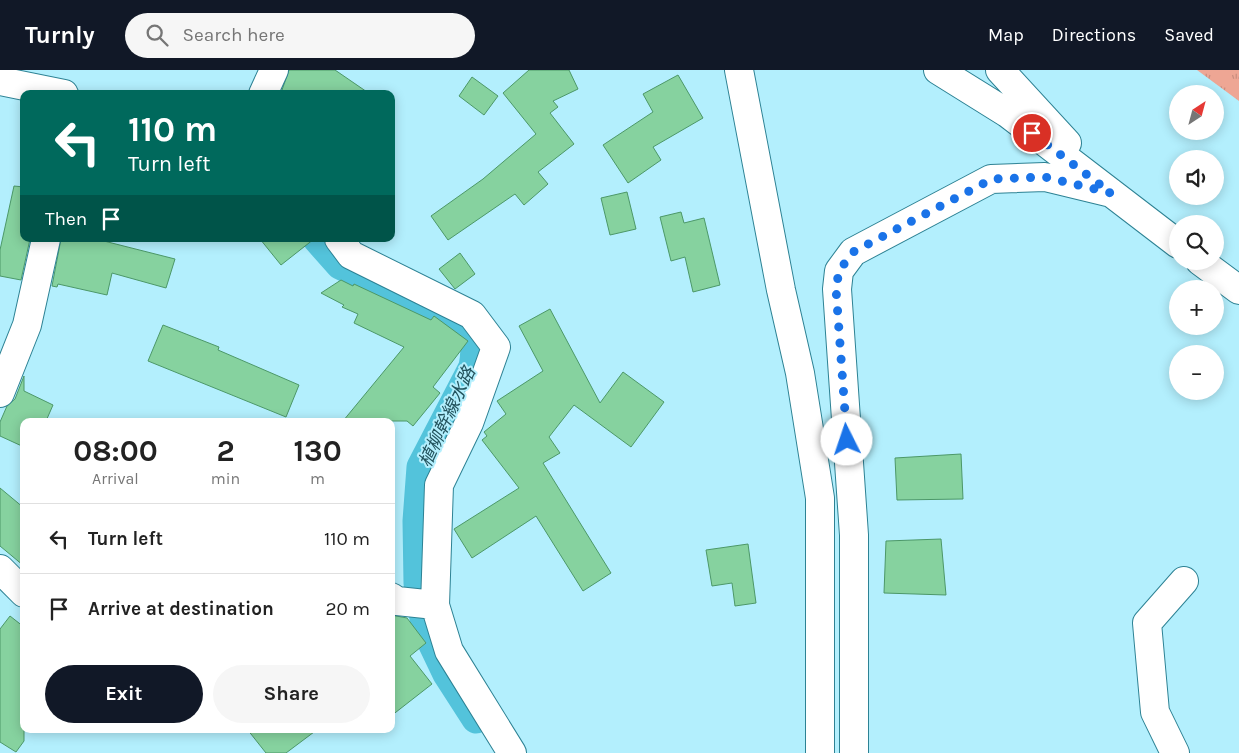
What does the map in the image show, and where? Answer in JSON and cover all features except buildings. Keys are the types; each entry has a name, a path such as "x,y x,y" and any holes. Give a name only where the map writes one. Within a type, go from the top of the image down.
{"street":[{"path":"266,90 274,70"},
{"path":"739,70 781,290 800,373 820,498 820,753"},
{"path":"938,70 1007,113 1169,237"},
{"path":"1000,70 1111,193"},
{"path":"0,81 44,90"},
{"path":"854,753 854,535 836,289 839,271 853,252 992,179 1045,177 1111,193"},
{"path":"0,393 27,325 45,242"},
{"path":"341,242 351,255 472,315 496,347 469,424 439,485 410,603 449,651 512,753"},
{"path":"1212,270 1239,290"},
{"path":"0,569 20,590"},
{"path":"1175,753 1155,712 1147,623 1184,581"}],"green space":[{"path":"1197,70 1239,70 1239,101 1224,90 1224,85 1217,85"}],"waterway":[{"name":"植柳幹線水路","path":"320,242 340,265 458,323 468,333 473,343 475,353 473,367 421,467 417,521 418,583 426,630 447,674 476,719"}],"route":[{"path":"847,440 836,289 839,271 853,252 992,179 1045,177 1111,193 1032,133"}]}
